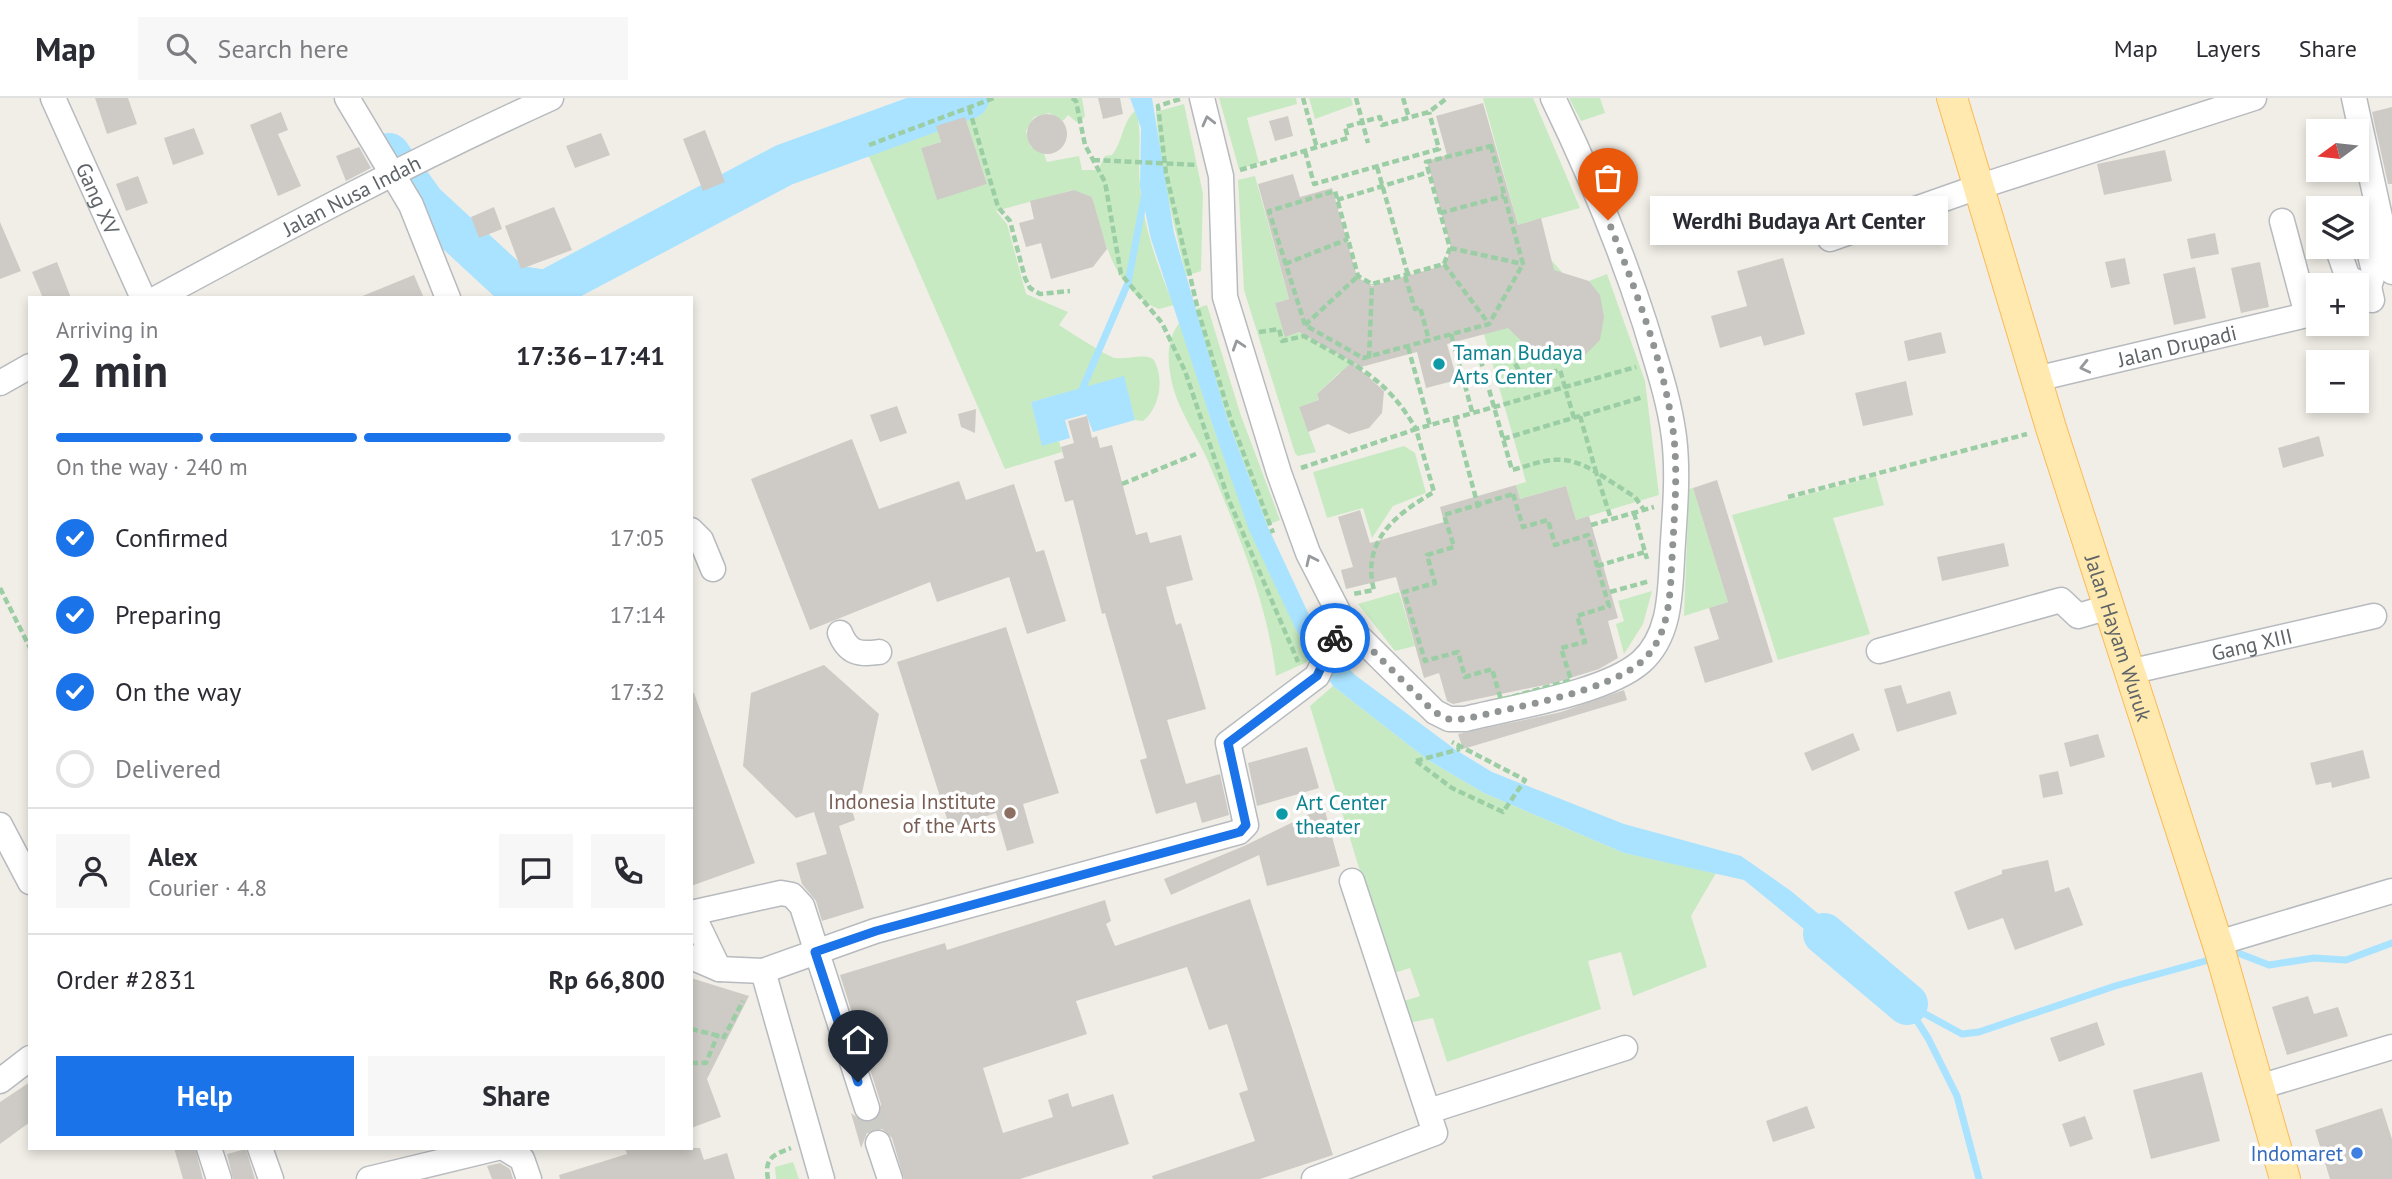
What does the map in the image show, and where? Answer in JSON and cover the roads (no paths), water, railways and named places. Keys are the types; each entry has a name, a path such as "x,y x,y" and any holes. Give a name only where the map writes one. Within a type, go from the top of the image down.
{"main road":[{"name":"Jalan Hayam Wuruk","path":"1952,98 2036,379 2219,947 2285,1179"}],"street":[{"name":"Gang XV","path":"53,98 141,296"},
{"path":"347,98 375,141 399,168 447,296"},
{"name":"Jalan Nusa Indah","path":"161,296 399,168 475,136 513,106 551,98"},
{"path":"1202,98 1221,176 1222,269 1232,325 1308,553 1349,613 1434,712 1449,719 1490,712 1591,687 1621,676 1654,647 1663,630 1670,599 1675,494 1674,437 1662,377 1625,263 1591,177 1553,98"},
{"path":"1830,239 1978,187 2254,98"},
{"path":"2354,98 2392,272"},
{"path":"2282,221 2306,293"},
{"path":"2369,251 2374,271 2372,296"},
{"path":"2341,259 2348,278 2372,296"},
{"name":"Jalan Drupadi","path":"2036,379 2306,316"},
{"path":"0,383 28,367"},
{"path":"693,532 701,540 713,569"},
{"path":"1879,651 2061,600 2078,616 2109,607"},
{"path":"693,958 719,969 763,971 876,931 1240,832 1246,825 1228,743 1314,678 1349,613"},
{"name":"Gang XIII","path":"2129,672 2374,616"},
{"path":"840,633 847,647 853,652 879,652"},
{"path":"0,825 28,878"},
{"path":"1314,1179 1433,1136 1429,1111 1352,881"},
{"path":"2219,947 2392,891"},
{"path":"693,913 781,893 792,895 802,906 867,1108"},
{"path":"693,915 719,969"},
{"path":"763,971 822,1179"},
{"path":"2259,1087 2392,1047"},
{"path":"1429,1111 1625,1048"},
{"path":"2,1076 28,1059"},
{"path":"878,1143 890,1179"},
{"path":"210,1150 219,1179"},
{"path":"261,1150 271,1179"},
{"path":"369,1179 489,1150"},
{"path":"507,1150 522,1159 529,1179"}],"water":[{"path":"948,98 988,98 863,143 860,132"},
{"path":"1130,98 1152,98 1174,233 1227,418 1267,525 1318,634 1335,655 1355,675 1456,750 1492,772 1624,824 1741,856 1791,891 1875,961 1863,977 1744,880 1624,853 1484,793 1428,760 1333,686 1297,632 1249,530 1216,435 1151,239 1140,187 1141,128"},
{"path":"1124,376 1135,420 1093,432 1086,414 1065,420 1070,438 1042,446 1031,402"}],"waterway":[{"path":"389,154 424,203 514,286 546,291 784,165 968,98"},
{"path":"1083,387 1128,283 1145,193"},
{"path":"1824,934 1907,1004"},
{"path":"2228,955 2238,953 2269,965 2314,958 2346,960 2392,943"},
{"path":"1907,1004 1962,1034 1979,1032 2115,986 2216,958"},
{"path":"1907,1005 1928,1038 1957,1096 1979,1179"}],"tunnel":[{"path":"867,1108 878,1143"}],"place":[{"name":"Werdhi Budaya Art Center","path":"1608,220"},
{"name":"Taman Budaya Arts Center","path":"1439,364"},
{"name":"Indonesia Institute of the Arts","path":"1010,813"},
{"name":"Art Center theater","path":"1282,814"},
{"name":"Indomaret","path":"2357,1153"}]}
